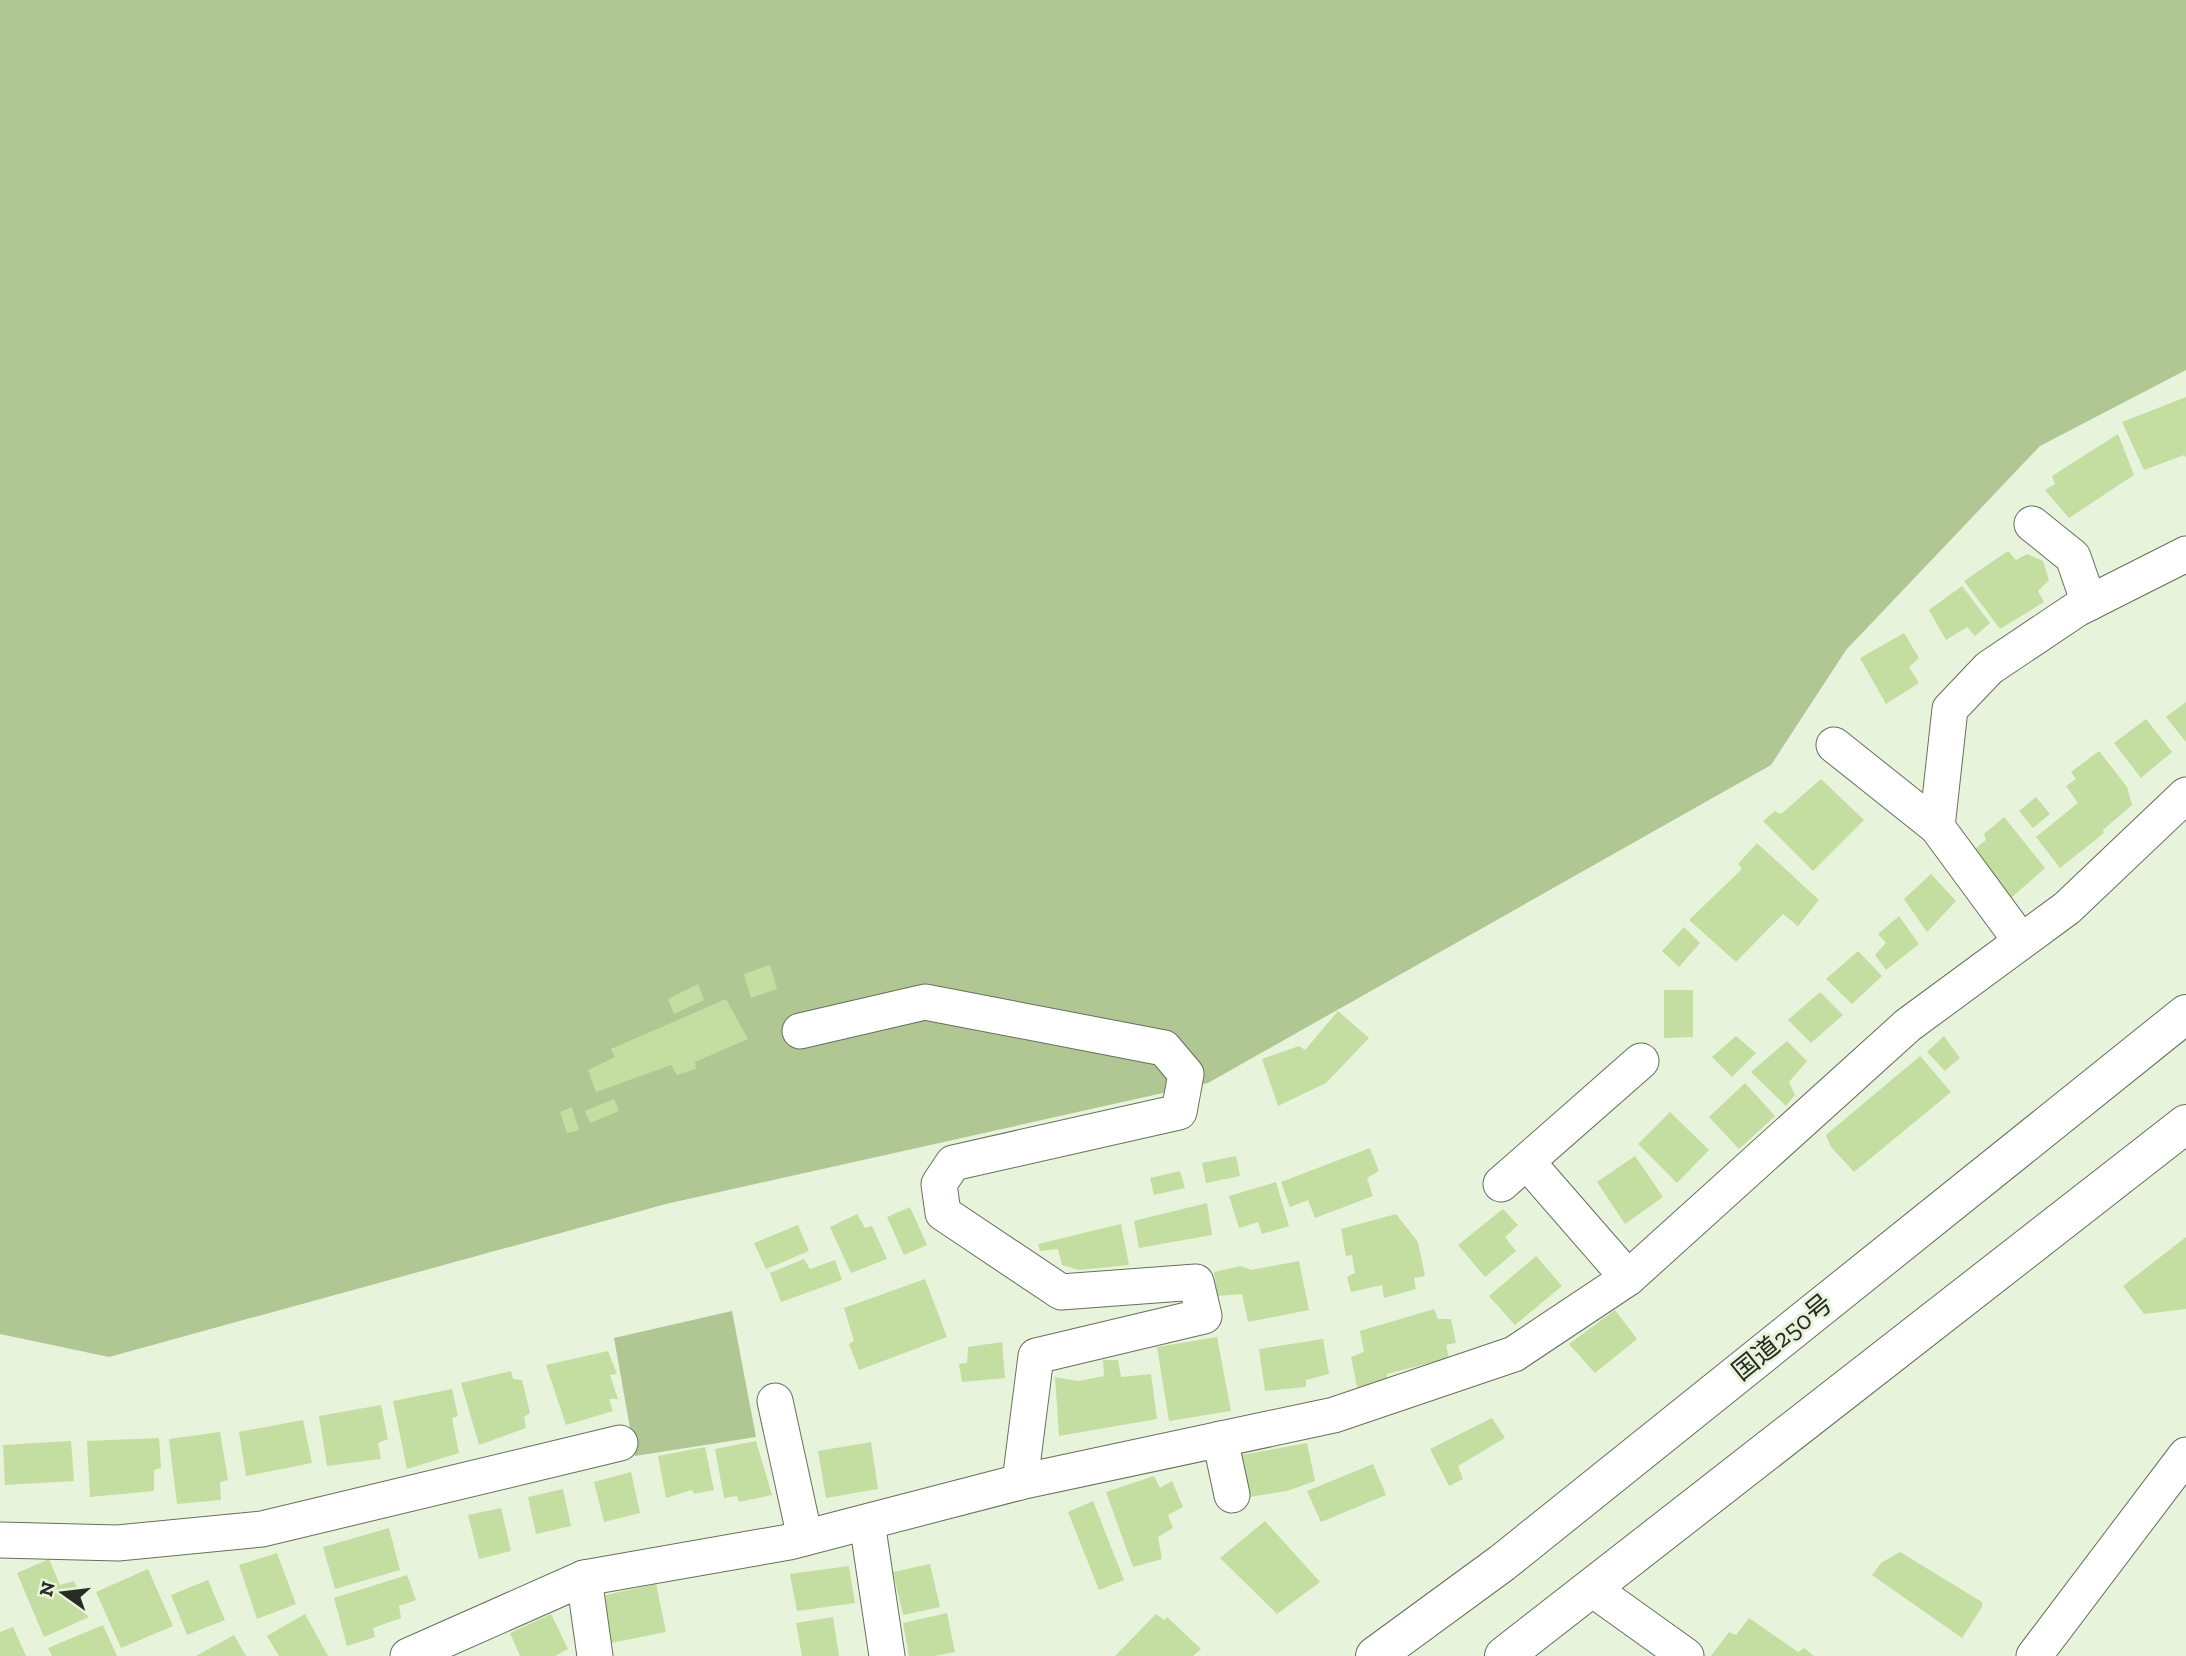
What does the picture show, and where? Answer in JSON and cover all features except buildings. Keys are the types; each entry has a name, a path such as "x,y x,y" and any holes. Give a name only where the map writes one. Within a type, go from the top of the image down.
{"highway":[{"name":"国道250号","path":"1374,1656 1502,1563 2186,1014"},
{"path":"1504,1656 2186,1124"}],"street":[{"path":"2032,524 2073,557 2089,603"},
{"path":"1937,827 1950,709 1989,668 2089,603 2186,554"},
{"path":"1834,745 1937,827 2021,941"},
{"path":"408,1656 584,1578 805,1538 1020,1482 1334,1415 1514,1354 1628,1278 1908,1025 2067,908 2186,794"},
{"path":"800,1031 926,1002 1164,1048 1186,1074 1179,1112 953,1163 939,1184 943,1213 1060,1292 1196,1282 1205,1316 1035,1356 1020,1482"},
{"path":"1628,1278 1514,1173 1642,1060"},
{"path":"775,1401 805,1538"},
{"path":"1220,1439 1232,1495"},
{"path":"0,1540 118,1543 262,1529 620,1443"},
{"path":"2034,1656 2186,1455"},
{"path":"867,1522 887,1656"},
{"path":"584,1578 595,1656"},
{"path":"1591,1588 1686,1656"}],"green space":[{"path":"0,0 2186,0 2186,370 2040,446 1846,650 1771,765 1208,1083 666,1204 109,1357 0,1334"},
{"path":"732,1311 756,1437 635,1456 614,1338"}]}
